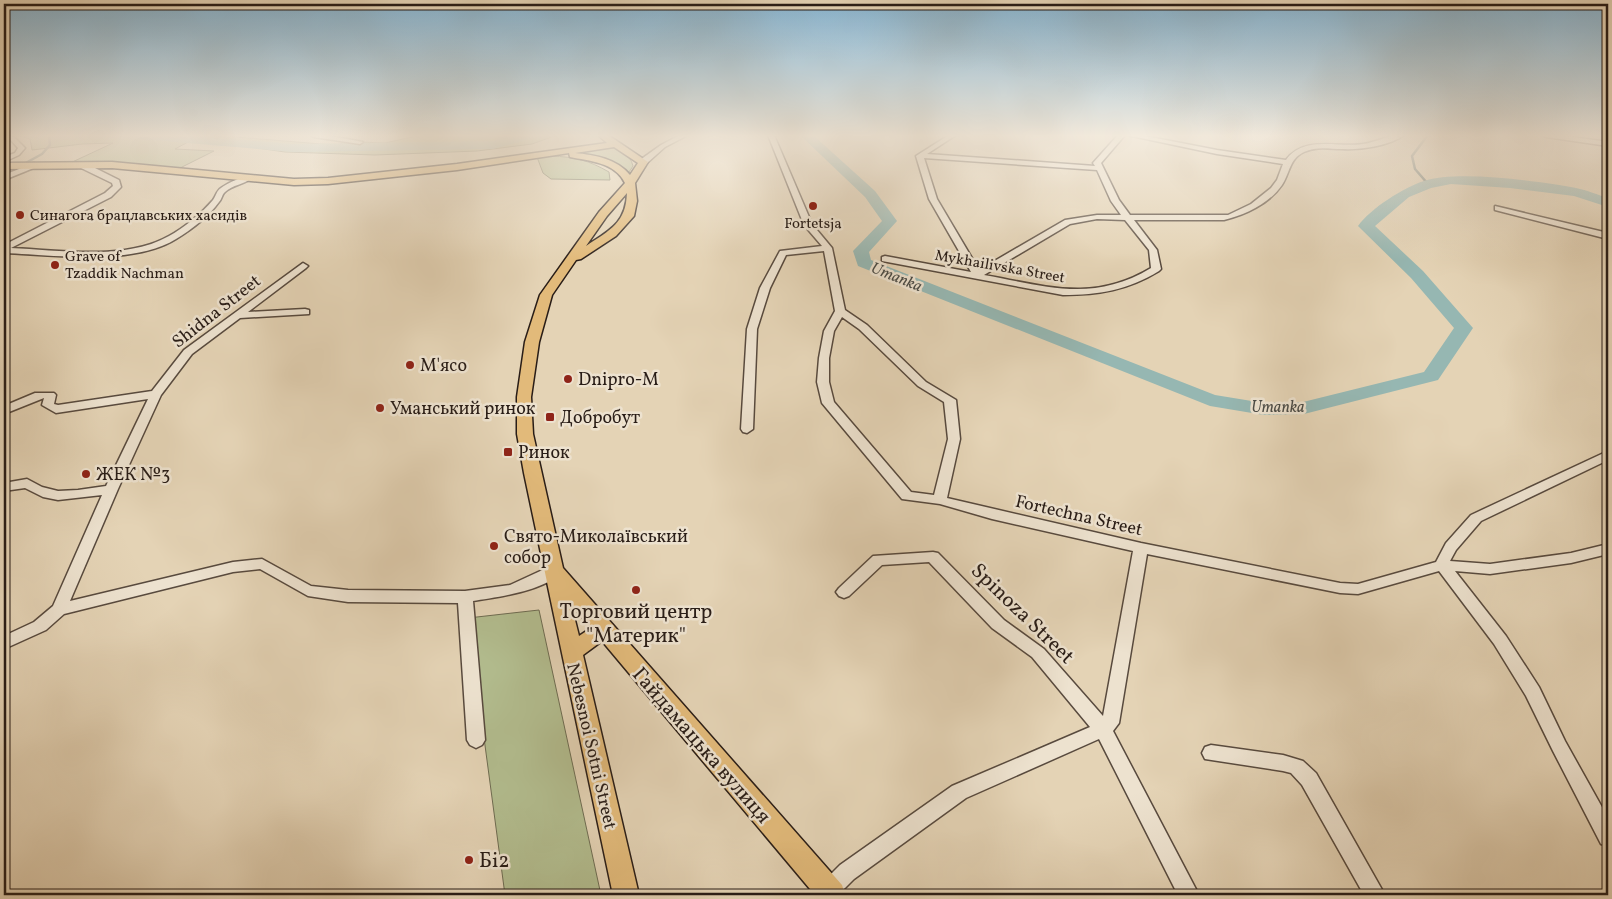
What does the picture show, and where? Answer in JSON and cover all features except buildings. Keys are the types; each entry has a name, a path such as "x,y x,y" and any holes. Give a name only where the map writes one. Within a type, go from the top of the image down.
{"main road":[{"path":"239,177 294,182 328,181 361,177"},
{"path":"566,265 610,233 630,215 634,191 627,177"},
{"path":"631,182 634,177"},
{"name":"Nebesnoi Sotni Street","path":"626,895 571,652 525,434 524,397 532,342 544,302 566,265 603,214 631,182"},
{"path":"603,214 619,212 630,215"},
{"name":"Гайдамацька вулиця","path":"554,571 830,893"},
{"path":"571,652 603,630"}],"street":[{"path":"4,249 108,195 117,187 116,182 108,177"},
{"path":"788,177 808,225 828,248 840,311 863,327 922,384 950,400 954,439 940,500"},
{"path":"926,177 933,199 977,276 1068,222 1097,218 1224,218 1234,216 1273,190 1281,177"},
{"name":"Mykhailivska Street","path":"885,259 1063,292 1091,292 1115,289 1135,282 1156,269 1153,250 1116,201 1104,177"},
{"path":"4,249 97,254 125,253 157,245 172,238 190,225 216,201 222,190 248,178"},
{"path":"1498,208 1608,236"},
{"path":"747,429 752,329 765,288 783,253 828,248"},
{"name":"Shidna Street","path":"59,609 111,488 156,394 188,352 303,266"},
{"name":"Fortechna Street","path":"840,311 829,331 824,358 823,382 828,403 907,496 940,500 992,514 1141,548 1340,588 1358,589 1442,566 1490,569 1571,558 1608,549"},
{"path":"238,315 305,312"},
{"path":"4,410 39,395 50,395 48,405 56,410 156,394"},
{"path":"1608,456 1476,518 1443,556 1442,566 1500,640 1533,692 1559,746 1608,836"},
{"path":"4,487 27,484 53,497 111,488"},
{"path":"830,893 846,872 959,792 1102,729 1110,723 1141,548"},
{"name":"Spinoza Street","path":"844,592 878,560 933,557 998,624 1038,653 1102,729 1189,895"},
{"path":"4,643 40,626 59,609 233,567 262,564 308,591 348,596 465,597 512,590 540,579 554,571"},
{"path":"465,597 476,740"},
{"path":"1210,753 1283,763 1297,767 1309,779 1375,895"}],"green space":[{"path":"548,177 610,177 610,180 551,179"},
{"path":"539,610 601,895 505,895 468,618"}],"waterway":[{"name":"Umanka","path":"852,177 870,194 890,221 861,251 864,263 1210,400 1264,409 1304,408 1431,376 1464,328 1393,250 1366,226 1404,194 1428,184 1451,180 1510,184 1576,192 1608,203"},
{"path":"1422,177 1428,184"}],"place":[{"name":"Fortetsja","path":"813,206"},
{"name":"Синагога брацлавських хасидів","path":"20,215"},
{"name":"Grave of Tzaddik Nachman","path":"55,265"},
{"name":"М'ясо","path":"410,365"},
{"name":"Dnipro-M","path":"568,379"},
{"name":"Уманський ринок","path":"380,408"},
{"name":"Добробут","path":"550,417"},
{"name":"Ринок","path":"508,452"},
{"name":"ЖЕК №3","path":"86,474"},
{"name":"Свято-Миколаївський собор","path":"494,546"},
{"name":"Торговий центр \"Материк\"","path":"636,590"},
{"name":"Бі2","path":"469,860"}]}
